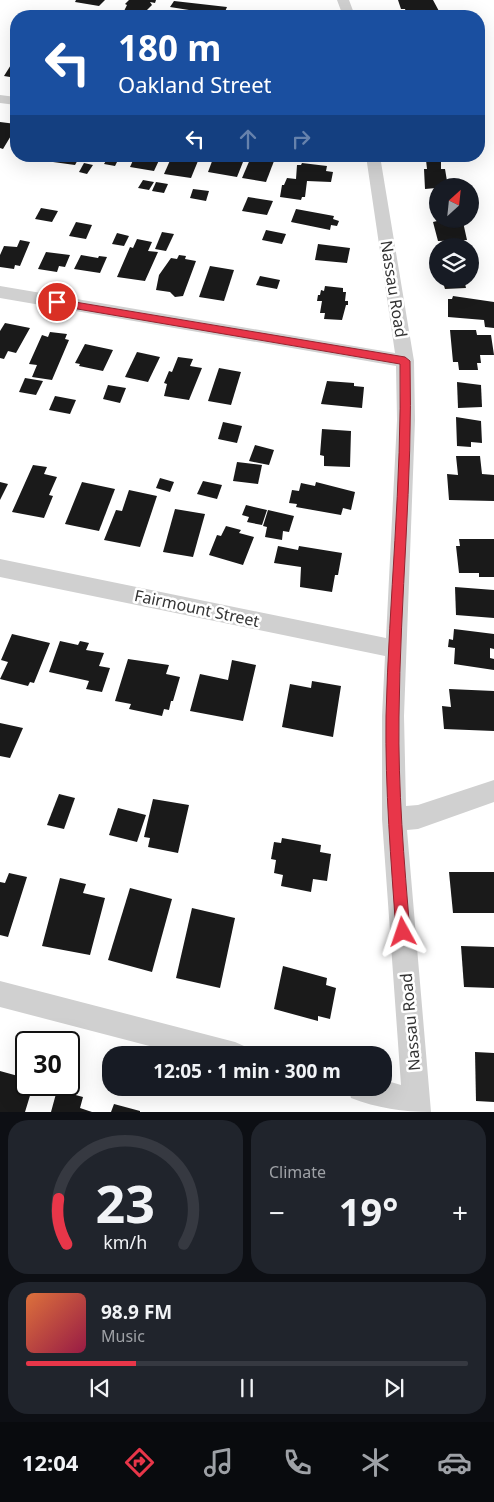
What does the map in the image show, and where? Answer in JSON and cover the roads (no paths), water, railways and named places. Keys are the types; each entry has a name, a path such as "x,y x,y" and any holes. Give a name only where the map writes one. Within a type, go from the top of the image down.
{"street":[{"name":"Nassau Road","path":"374,162 405,361 406,420 393,716 394,819 417,1107"},
{"path":"0,292 405,361"},
{"name":"Fairmount Street","path":"0,568 395,648"},
{"path":"394,819 418,817 494,791"},
{"path":"0,994 201,1046"},
{"path":"385,1096 417,1107"}]}
